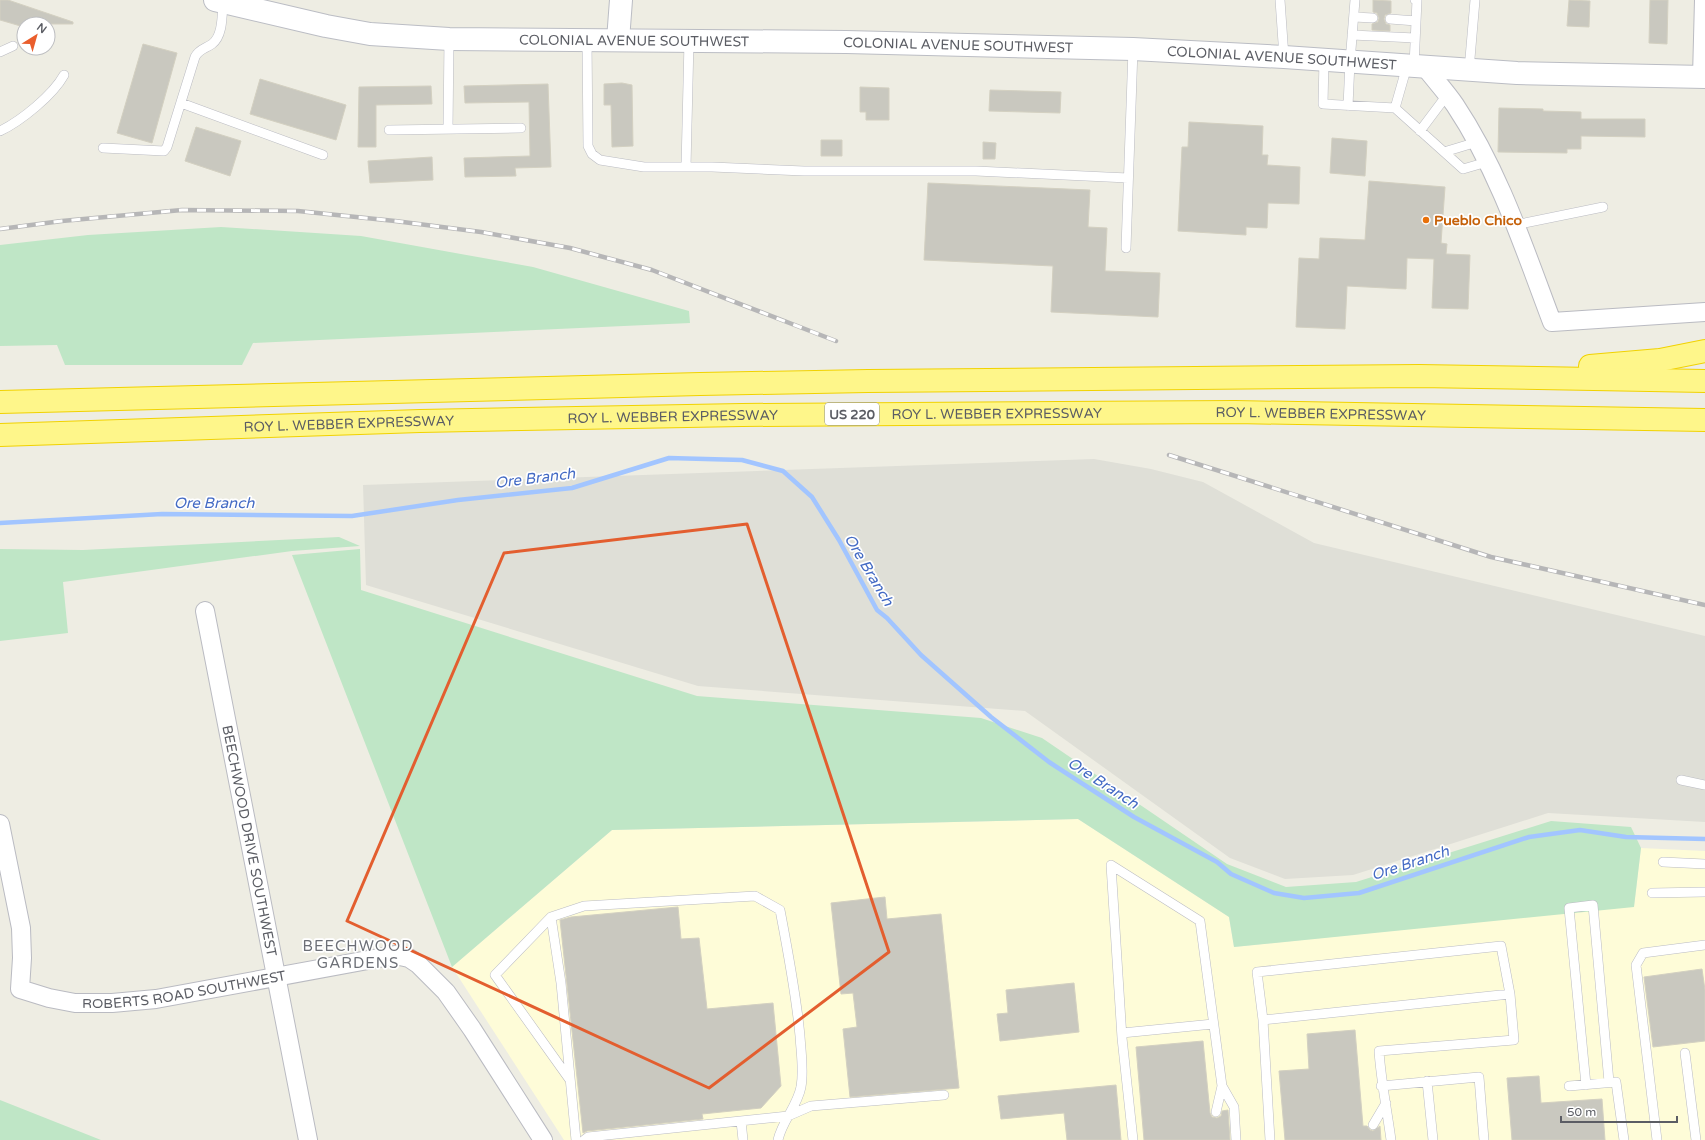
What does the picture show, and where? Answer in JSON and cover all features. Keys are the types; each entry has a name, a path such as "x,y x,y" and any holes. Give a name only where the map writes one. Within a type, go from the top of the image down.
{"highway":[{"path":"1419,376 1536,366 1602,366 1660,360 1705,351"},
{"path":"0,402 708,384 1419,376 1705,382"},
{"name":"ROY L. WEBBER EXPRESSWAY","path":"0,435 420,421 758,414 1235,412 1705,420"}],"main road":[{"path":"618,40 621,0"},
{"name":"COLONIAL AVENUE SOUTHWEST","path":"220,1 326,26 370,34 449,39 587,41 689,40 1133,49 1284,57 1517,73 1703,77"}],"street":[{"path":"1703,77 1704,0"},
{"path":"1415,66 1447,95 1477,142 1516,225 1552,322 1705,312"},
{"name":"BEECHWOOD DRIVE SOUTHWEST","path":"205,611 308,1140"},
{"name":"ROBERTS ROAD SOUTHWEST","path":"0,824 21,928 22,958 20,989 50,998 75,1003 112,1003 156,999 395,955 413,961 436,980 446,992 472,1028 543,1140"}],"lane":[{"path":"1280,0 1284,57"},
{"path":"1348,106 1355,0"},
{"path":"1395,108 1415,66 1417,0 1415,0"},
{"path":"1469,70 1475,0"},
{"path":"103,148 164,151 167,147 197,53 212,44 216,39 221,24 220,1"},
{"path":"1354,17 1373,18"},
{"path":"1390,19 1416,21"},
{"path":"1352,35 1415,38"},
{"path":"448,129 449,39"},
{"path":"686,167 689,40"},
{"path":"587,41 588,146 592,154 600,160 620,165 644,167 812,171 976,171 1128,178"},
{"path":"0,52 13,46"},
{"path":"1126,248 1133,49"},
{"path":"1324,60 1323,104 1395,108 1463,169 1487,162"},
{"path":"0,131 14,123 45,97 59,84 64,75"},
{"path":"1420,131 1447,95"},
{"path":"181,104 323,155"},
{"path":"389,130 520,128"},
{"path":"1444,152 1477,142"},
{"path":"1516,225 1603,207"},
{"path":"1681,780 1705,786"},
{"path":"1663,862 1705,864"},
{"path":"1133,1140 1122,1033 1111,865 1200,921 1222,1086 1216,1112"},
{"path":"1652,893 1705,892"},
{"path":"570,1080 494,976 551,917 584,906 755,896 780,910 795,990 803,1071 801,1089 780,1131 778,1140"},
{"path":"1586,1085 1569,908 1593,906 1609,1082"},
{"path":"551,917 561,983 576,1140"},
{"path":"1657,1140 1636,966 1643,953 1705,945"},
{"path":"1270,1140 1263,1020 1257,972 1501,946 1510,994 1514,1040 1379,1051 1381,1086 1386,1103 1391,1140"},
{"path":"1263,1020 1510,994"},
{"path":"1122,1033 1213,1024"},
{"path":"1685,1053 1696,1140"},
{"path":"1381,1086 1479,1077 1484,1140"},
{"path":"1427,1081 1433,1140"},
{"path":"1569,1086 1616,1082 1624,1140"},
{"path":"1222,1086 1234,1107 1236,1140"},
{"path":"584,1140 588,1137 605,1138 788,1116 811,1106 944,1095"},
{"path":"1373,1125 1386,1103"},
{"path":"741,1121 743,1140"}],"highlighted area":[{"path":"747,524 889,952 709,1088 347,921 504,553"}],"shaded area":[{"path":"1094,459 1151,469 1203,482 1314,543 1705,636 1705,822 1548,813 1353,875 1285,879 1230,858 1025,711 698,686 366,585 363,485"},
{"path":"1078,819 1229,917 1234,947 1634,906 1641,848 1705,851 1705,1140 564,1140 452,967 612,830"}],"green space":[{"path":"221,227 361,236 533,267 689,311 690,323 253,343 242,365 65,365 57,345 0,346 0,245 88,235"},
{"path":"339,537 360,546 292,551 63,582 68,633 0,641 0,549 83,550"},
{"path":"360,549 361,590 697,696 981,718 1042,738 1227,864 1286,887 1356,882 1551,821 1631,827 1641,848 1634,907 1234,947 1229,917 1078,819 612,830 452,967 292,555"},
{"path":"0,1100 101,1140 0,1140"}],"building":[{"path":"0,0 8,0 55,16 16,16 16,25 0,20"},
{"path":"1373,0 1391,1 1391,13 1385,15 1384,19 1386,24 1390,25 1390,31 1372,30 1372,24 1378,22 1379,18 1377,13 1373,12"},
{"path":"1569,0 1590,1 1589,27 1567,26"},
{"path":"1650,0 1668,0 1667,44 1649,43"},
{"path":"56,16 73,22 73,24 56,24"},
{"path":"143,44 177,53 152,143 117,133"},
{"path":"260,79 346,105 336,140 250,114"},
{"path":"622,83 632,85 633,146 612,147 611,105 604,105 604,84"},
{"path":"548,84 551,167 515,168 516,176 465,177 464,158 530,156 529,102 465,103 464,86"},
{"path":"431,86 432,104 376,105 376,147 358,147 359,87"},
{"path":"860,87 889,88 889,120 866,120 866,112 860,112"},
{"path":"990,90 1061,92 1060,113 989,111"},
{"path":"1499,108 1581,112 1581,119 1645,119 1645,137 1581,136 1581,149 1567,149 1567,153 1498,152"},
{"path":"1189,122 1263,126 1262,155 1268,155 1267,165 1300,167 1299,204 1268,203 1267,228 1246,227 1246,235 1178,231 1182,147 1188,147"},
{"path":"196,127 241,141 230,176 185,161"},
{"path":"1332,138 1367,141 1365,176 1330,173"},
{"path":"821,140 842,140 842,156 821,156"},
{"path":"983,142 996,143 995,159 983,159"},
{"path":"432,157 433,180 370,183 368,161"},
{"path":"1369,181 1445,187 1441,243 1447,244 1446,254 1470,255 1468,309 1432,308 1434,259 1407,258 1406,289 1347,286 1345,329 1296,327 1299,258 1319,259 1320,238 1365,240"},
{"path":"928,183 1090,190 1088,227 1107,228 1105,271 1160,273 1158,317 1051,312 1053,266 924,260"},
{"path":"885,897 887,919 941,914 959,1088 850,1097 843,1029 857,1027 853,993 841,994 831,903"},
{"path":"678,907 681,939 699,938 707,1009 773,1003 781,1086 761,1108 702,1114 703,1119 587,1131 583,1133 560,920 571,917"},
{"path":"1702,969 1705,990 1705,1041 1653,1047 1644,977"},
{"path":"1074,983 1079,1032 1000,1041 997,1014 1008,1013 1006,990"},
{"path":"1355,1030 1363,1126 1367,1126 1373,1131 1380,1126 1381,1140 1285,1140 1279,1071 1309,1069 1307,1034"},
{"path":"1203,1041 1210,1113 1212,1117 1217,1118 1221,1116 1222,1111 1228,1110 1230,1140 1144,1140 1136,1047"},
{"path":"1539,1076 1541,1103 1602,1099 1605,1140 1512,1140 1507,1078"},
{"path":"1116,1085 1121,1140 1067,1140 1064,1113 1001,1119 998,1096"}],"waterway":[{"name":"Ore Branch","path":"0,523 162,514 352,516 458,500 572,488 669,458 742,460 783,471 812,497 839,540 877,610 887,618 921,655 991,717 1049,762 1134,817 1217,862 1231,874 1274,893 1304,898 1359,893 1529,837 1580,830 1626,837 1705,839"}],"railway":[{"path":"0,229 62,221 182,210 298,211 481,232 570,248 652,270 836,341"},
{"path":"1169,455 1491,557 1705,605"}],"place":[{"name":"Pueblo Chico","path":"1426,220"}],"district":[{"name":"BEECHWOOD GARDENS","path":"358,954"}]}
